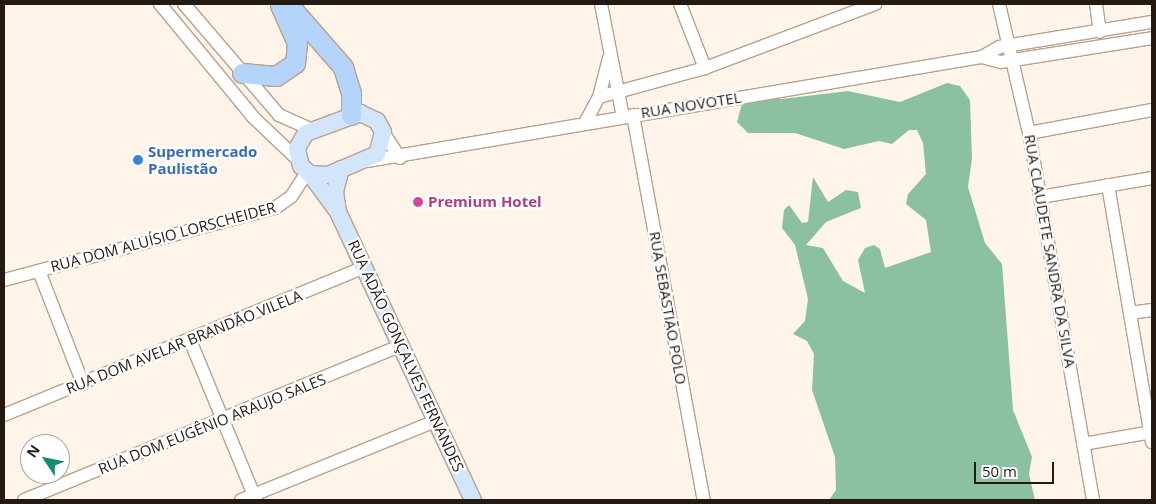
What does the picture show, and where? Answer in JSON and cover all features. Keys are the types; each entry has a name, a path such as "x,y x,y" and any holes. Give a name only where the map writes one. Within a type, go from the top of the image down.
{"highway":[{"path":"242,73 276,76 295,63 297,43 279,4"},
{"path":"288,4 343,67 349,81 351,115"}],"main road":[{"path":"296,158 300,141 312,130 351,115 368,116 383,132 381,146 367,161 341,169 308,173"},
{"name":"RUA ADÃO GONÇALVES FERNANDES","path":"296,158 338,212 472,500"},
{"name":"RUA ADÃO GONÇALVES FERNANDES","path":"338,212 335,191 341,169"}],"street":[{"path":"160,4 266,132 296,158"},
{"path":"184,4 279,115 312,130"},
{"name":"RUA SEBASTIÃO POLO","path":"600,4 609,58 628,116 704,500"},
{"path":"680,4 705,68"},
{"path":"599,97 705,68 875,4"},
{"name":"RUA CLAUDETE SANDRA DA SILVA","path":"999,4 1029,133 1093,500"},
{"path":"1096,4 1100,32"},
{"name":"RUA NOVOTEL","path":"367,161 400,158 585,123 982,57 1009,45 1100,32 1152,22"},
{"name":"RUA NOVOTEL","path":"982,57 1012,60 1152,38"},
{"path":"585,123 599,97 609,58"},
{"path":"1029,133 1152,110"},
{"path":"383,132 400,158"},
{"name":"RUA DOM ALUÍSIO LORSCHEIDER","path":"4,280 275,208 291,197 308,173"},
{"path":"1040,197 1152,178"},
{"path":"1083,444 1152,435 1108,185"},
{"name":"RUA DOM AVELAR BRANDÃO VILELA","path":"6,414 365,267"},
{"path":"39,271 83,384"},
{"path":"1130,313 1152,310"},
{"path":"190,340 225,420 255,498"},
{"name":"RUA DOM EUGÊNIO ARAUJO SALES","path":"24,500 225,420 401,345"},
{"path":"4,401 6,414"},
{"path":"241,500 255,498 436,421"}],"green space":[{"path":"947,83 960,86 970,100 972,158 968,187 985,243 1002,264 1013,410 1032,457 1029,474 1035,500 829,500 836,490 835,457 812,390 814,354 807,341 793,334 805,321 808,299 795,245 782,228 784,210 789,205 802,223 808,222 813,177 828,202 846,190 858,192 861,208 826,222 806,245 823,248 843,281 865,293 858,260 865,248 874,245 880,249 885,268 931,252 926,220 906,204 908,194 926,174 923,143 917,130 909,130 892,144 879,141 844,149 795,133 748,133 737,122 744,96 782,99 848,91 900,102"}],"place":[{"name":"Supermercado Paulistão","path":"138,160"},
{"name":"Premium Hotel","path":"418,202"}]}
